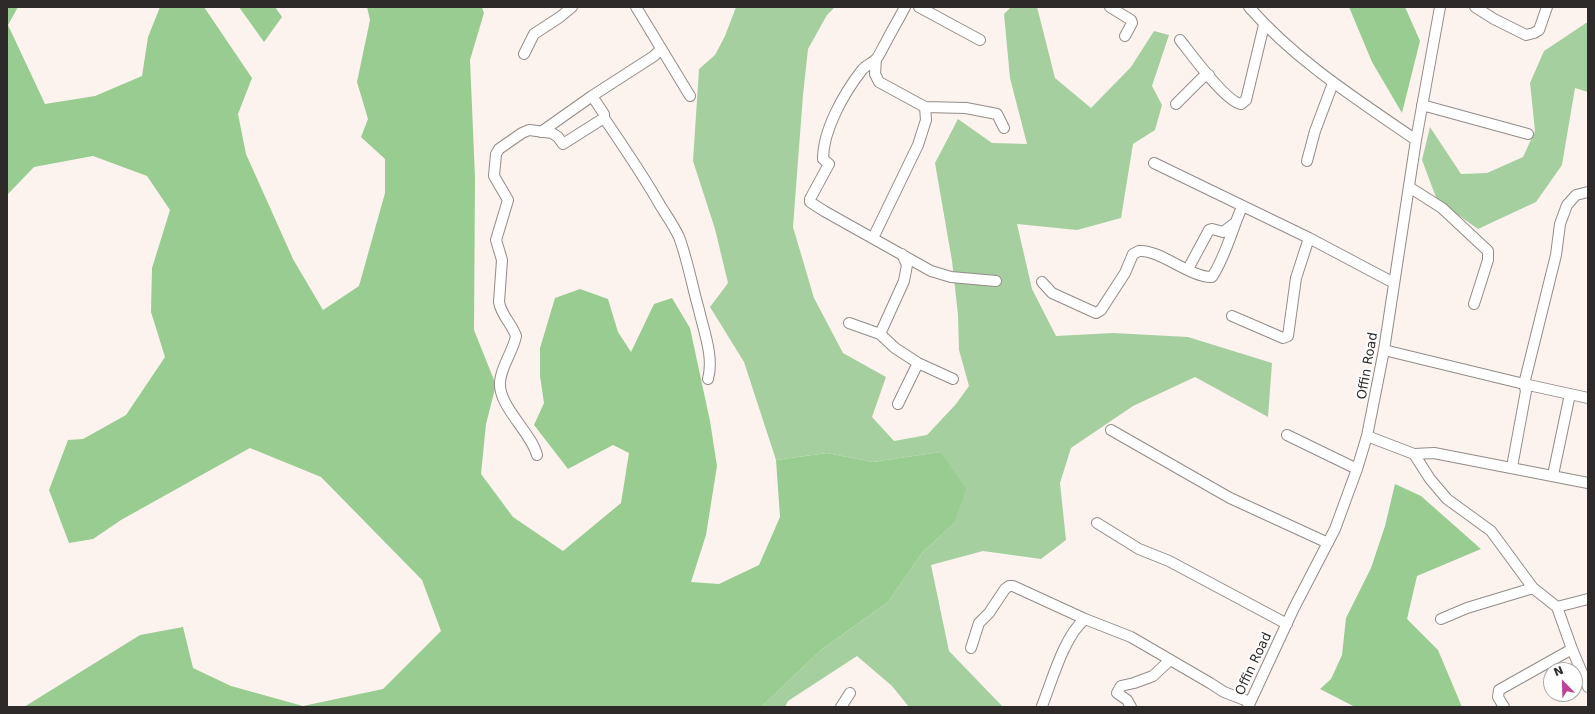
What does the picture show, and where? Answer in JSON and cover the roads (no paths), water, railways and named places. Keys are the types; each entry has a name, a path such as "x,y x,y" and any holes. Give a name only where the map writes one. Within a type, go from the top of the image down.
{"street":[{"path":"524,54 534,34 560,18 572,7"},
{"path":"636,7 690,96"},
{"path":"905,7 876,59 875,74 879,82 925,107 956,108 997,114 1004,128"},
{"path":"920,7 980,40"},
{"path":"1110,7 1131,20 1132,23 1125,36"},
{"path":"1249,7 1264,25 1334,83 1416,140"},
{"path":"1475,7 1494,19 1526,34 1534,34 1539,30 1547,7"},
{"name":"Offin Road","path":"1249,705 1287,624 1335,529 1357,469 1367,436 1374,407 1384,350 1422,105 1442,9"},
{"path":"1180,40 1223,93 1237,104 1244,103 1264,25"},
{"path":"541,132 592,96 654,56 661,49"},
{"path":"876,59 861,71 836,112 827,132 823,147 823,159 829,164 810,199 810,202 931,271 951,277 996,281"},
{"path":"1176,104 1202,78 1209,75"},
{"path":"1307,161 1315,131 1334,83"},
{"path":"592,96 604,114 604,118 641,172 678,235 689,268 698,310 708,339 708,356 711,368 708,379"},
{"path":"1422,105 1528,134"},
{"path":"873,238 918,144 926,120 925,107"},
{"path":"537,455 500,391 502,373 516,336 500,307 502,260 496,240 508,200 494,176 496,154 499,149 528,130 552,133 558,137 563,144 604,118"},
{"path":"1154,163 1242,207 1309,238 1394,284"},
{"path":"1409,187 1442,208 1488,251 1488,260 1474,304"},
{"path":"1512,467 1526,391 1524,384 1556,255 1560,224 1567,205 1576,195 1588,192"},
{"path":"1042,282 1052,293 1096,313 1101,310 1125,273 1133,254 1138,250 1151,253 1202,275 1212,277 1230,239 1242,207"},
{"path":"1188,269 1209,230 1212,229 1223,232 1235,223"},
{"path":"1232,316 1283,338 1288,336 1296,278 1309,238"},
{"path":"880,334 904,281 907,265 902,254"},
{"path":"850,323 880,334 895,348 918,362 953,379"},
{"path":"1384,350 1588,398"},
{"path":"898,404 918,362"},
{"path":"1553,475 1570,394"},
{"path":"1111,430 1230,498 1328,543"},
{"path":"1287,435 1357,469"},
{"path":"1367,436 1414,454 1434,454 1512,467 1588,483"},
{"path":"1414,454 1430,479 1447,499 1491,531 1533,588 1558,607 1572,649 1588,687"},
{"path":"1097,523 1139,549 1169,561 1287,624"},
{"path":"971,648 979,623 989,613 1005,589 1009,586 1013,586 1049,601 1085,619 1131,637 1249,705"},
{"path":"1441,619 1467,608 1533,588"},
{"path":"1558,607 1588,599"},
{"path":"1042,706 1065,647 1079,624 1085,619"},
{"path":"1504,707 1498,697 1499,690 1572,649"},
{"path":"1131,707 1129,703 1117,693 1121,686 1153,676 1170,660"},
{"path":"841,707 850,693"}]}
